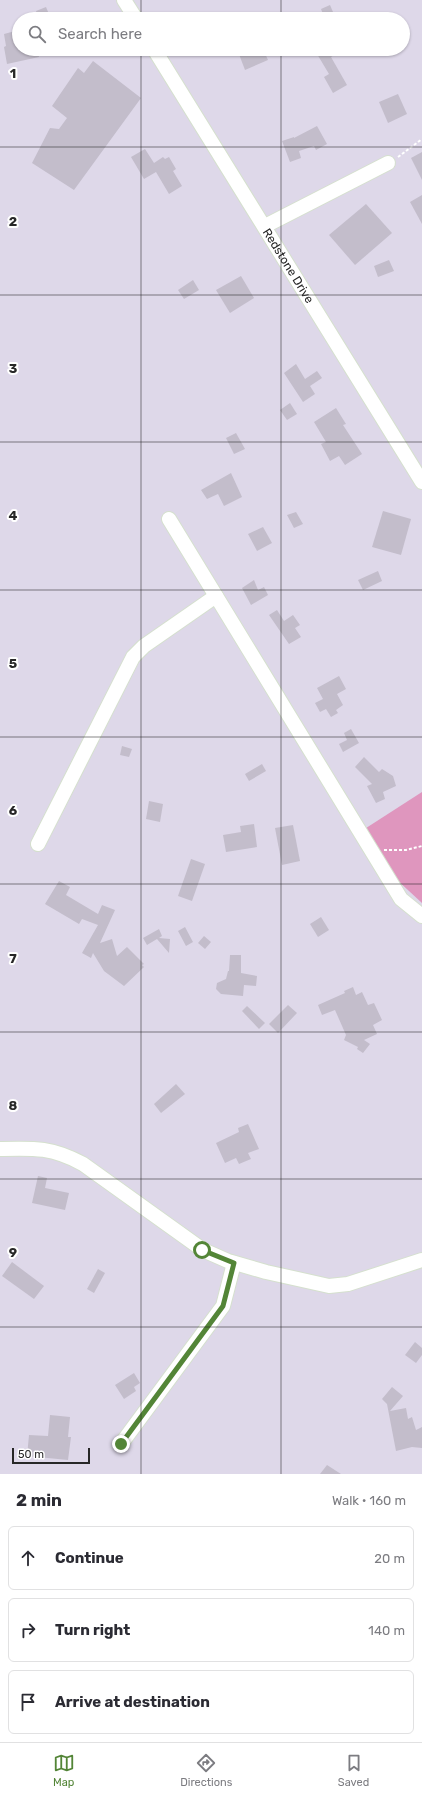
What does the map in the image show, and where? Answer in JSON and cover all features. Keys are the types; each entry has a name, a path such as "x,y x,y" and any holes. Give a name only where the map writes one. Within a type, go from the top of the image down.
{"street":[{"path":"124,0 132,12"},
{"name":"Redstone Drive","path":"158,56 265,226 422,482"},
{"path":"265,226 388,163"},
{"path":"169,519 402,899 422,916"},
{"path":"38,844 133,657 144,646 216,596"},
{"path":"0,1149 46,1149 66,1155 82,1164 202,1250 234,1263 266,1272 329,1286 348,1284 422,1260"},
{"path":"121,1444 223,1306 234,1263"}],"path":[{"path":"388,163 412,148 422,139"},
{"path":"374,854 387,849 406,850 422,846"}],"shaded area":[{"path":"422,792 422,903 396,879 363,830"}],"building":[{"path":"330,5 333,12 322,12 321,9"},
{"path":"46,7 48,12 36,12"},
{"path":"12,32 12,56 39,57 7,64 4,47 6,46 4,34"},
{"path":"240,56 266,56 268,60 245,70"},
{"path":"318,56 332,56 331,57 347,85 333,93 324,77 329,74"},
{"path":"93,61 141,98 74,190 32,163 50,128 59,129 67,118 52,106 78,68 84,73"},
{"path":"398,94 407,114 388,123 379,102"},
{"path":"317,126 327,144 316,150 314,146 299,151 301,158 290,162 282,141 294,138"},
{"path":"145,149 154,163 163,157 165,159 169,157 176,169 173,171 182,186 169,194 156,172 144,179 131,157"},
{"path":"422,152 422,180 411,158"},
{"path":"422,195 422,224 410,202"},
{"path":"366,204 392,233 355,265 329,235"},
{"path":"389,260 394,271 378,277 374,266"},
{"path":"241,276 254,298 230,313 216,290"},
{"path":"193,280 199,290 184,299 178,290"},
{"path":"296,364 305,379 317,371 322,378 310,386 315,394 303,402 284,373"},
{"path":"290,403 297,414 287,420 280,410"},
{"path":"336,408 346,424 343,425 362,454 345,465 339,456 330,461 321,444 326,442 314,422"},
{"path":"236,433 245,449 234,454 226,438"},
{"path":"231,473 242,497 224,506 218,494 207,499 201,490"},
{"path":"383,511 411,519 401,555 372,547"},
{"path":"296,512 303,524 294,528 287,515"},
{"path":"263,527 272,543 257,551 248,534"},
{"path":"378,571 382,581 363,590 358,580"},
{"path":"254,580 258,590 264,587 268,595 251,605 242,588"},
{"path":"277,610 284,621 293,615 300,625 295,628 301,637 289,644 269,615"},
{"path":"339,676 346,689 337,694 343,705 336,710 338,713 331,717 326,709 320,712 315,703 323,699 317,688"},
{"path":"351,729 359,743 343,752 339,744 347,740 344,733"},
{"path":"122,746 132,749 129,757 120,755"},
{"path":"364,757 379,772 382,769 393,776 396,786 383,792 385,799 376,803 367,786 372,784 355,767"},
{"path":"262,764 266,771 249,781 245,774"},
{"path":"149,801 163,804 160,822 146,819"},
{"path":"254,824 257,847 226,852 223,835 241,832 240,826"},
{"path":"293,825 300,861 282,865 275,828"},
{"path":"191,859 205,864 192,901 178,896"},
{"path":"59,881 70,887 66,895 98,914 102,905 115,910 100,943 112,939 117,956 127,947 144,964 142,965 144,967 124,986 104,971 93,953 91,958 82,953 98,925 82,919 79,924 45,904"},
{"path":"321,917 329,930 318,937 310,924"},
{"path":"185,927 193,942 186,946 178,931"},
{"path":"159,929 162,936 159,938 170,939 169,953 157,939 147,945 143,938"},
{"path":"204,936 211,942 205,949 198,943"},
{"path":"230,955 241,955 241,973 257,976 256,986 244,985 243,996 221,994 216,989 217,983 226,979 229,971"},
{"path":"353,987 356,995 362,992 368,1005 374,1003 382,1020 373,1025 377,1034 364,1040 370,1044 363,1053 357,1049 358,1047 344,1040 346,1035 335,1010 322,1015 318,1005 345,993 344,991"},
{"path":"288,1005 297,1013 278,1033 269,1024"},
{"path":"247,1006 265,1023 259,1029 242,1011"},
{"path":"176,1084 185,1094 161,1113 154,1104"},
{"path":"248,1124 259,1149 248,1153 251,1159 239,1164 236,1158 225,1163 216,1143 239,1132 238,1128"},
{"path":"38,1176 47,1178 45,1188 69,1193 65,1210 32,1203"},
{"path":"12,1262 44,1286 34,1299 2,1276"},
{"path":"98,1269 105,1273 94,1293 87,1289"},
{"path":"415,1342 422,1348 422,1355 416,1363 405,1355"},
{"path":"134,1373 140,1383 134,1387 136,1391 124,1399 115,1385"},
{"path":"392,1387 403,1396 390,1411 406,1408 408,1419 412,1417 416,1430 422,1427 422,1448 412,1447 396,1451 387,1404 382,1399"},
{"path":"50,1415 70,1417 68,1437 71,1437 68,1460 27,1456 29,1435 48,1436"},
{"path":"327,1465 341,1474 320,1474"}],"route":[{"path":"121,1444 223,1306 234,1263 202,1250"}]}
